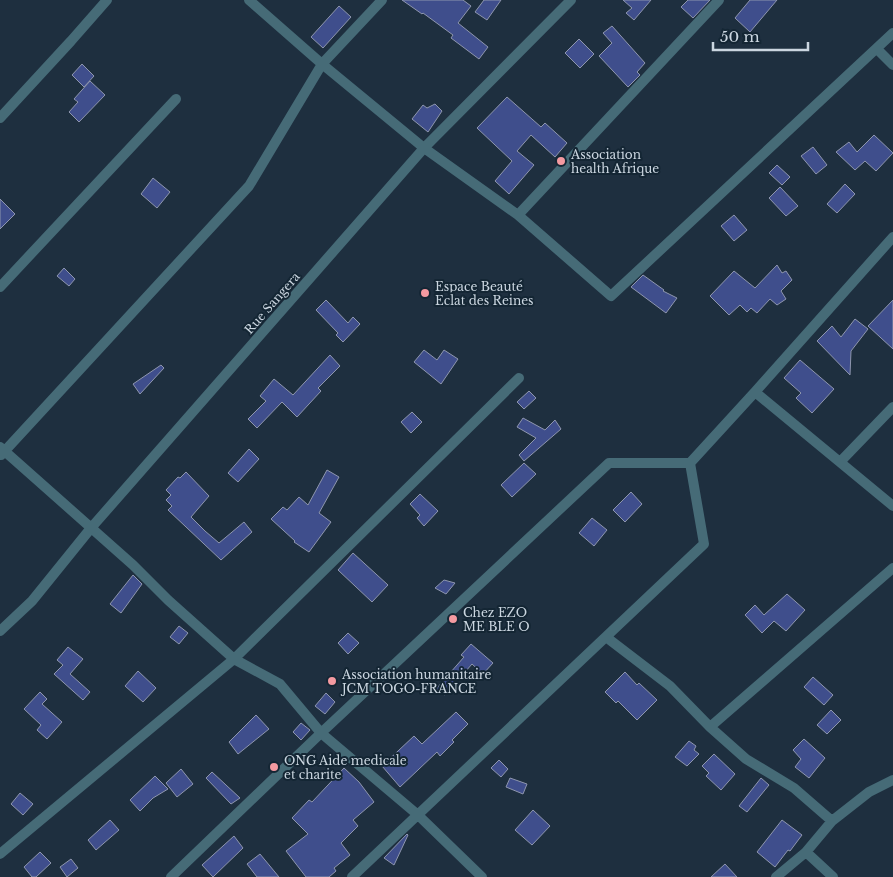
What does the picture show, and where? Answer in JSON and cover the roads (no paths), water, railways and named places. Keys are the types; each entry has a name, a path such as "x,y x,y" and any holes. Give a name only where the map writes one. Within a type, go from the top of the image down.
{"street":[{"path":"0,118 107,0"},
{"path":"249,0 322,64 424,148 518,215 611,296 893,33"},
{"path":"382,0 322,64 249,186 1,451 91,528 234,659 280,684 321,733 418,815 482,877"},
{"name":"Rue Sangera","path":"0,631 32,601 91,528 424,148 571,0"},
{"path":"518,215 719,0"},
{"path":"877,49 893,65"},
{"path":"0,288 176,99"},
{"path":"171,877 321,733 609,463 690,463 893,237"},
{"path":"0,854 234,659 519,378"},
{"path":"755,392 893,506"},
{"path":"840,462 893,407"},
{"path":"352,877 704,544 690,463"},
{"path":"710,727 893,568"},
{"path":"606,637 670,686 710,727 746,759 794,788 832,821"},
{"path":"776,877 806,852 832,821 869,792 893,780"},
{"path":"806,852 833,877"}],"place":[{"name":"Association health Afrique","path":"561,161"},
{"name":"Espace Beauté Eclat des Reines","path":"425,293"},
{"name":"Chez EZO ME BLE O","path":"453,619"},
{"name":"Association humanitaire JCM TOGO-FRANCE","path":"332,681"},
{"name":"ONG Aide medicale et charite","path":"274,767"}]}
